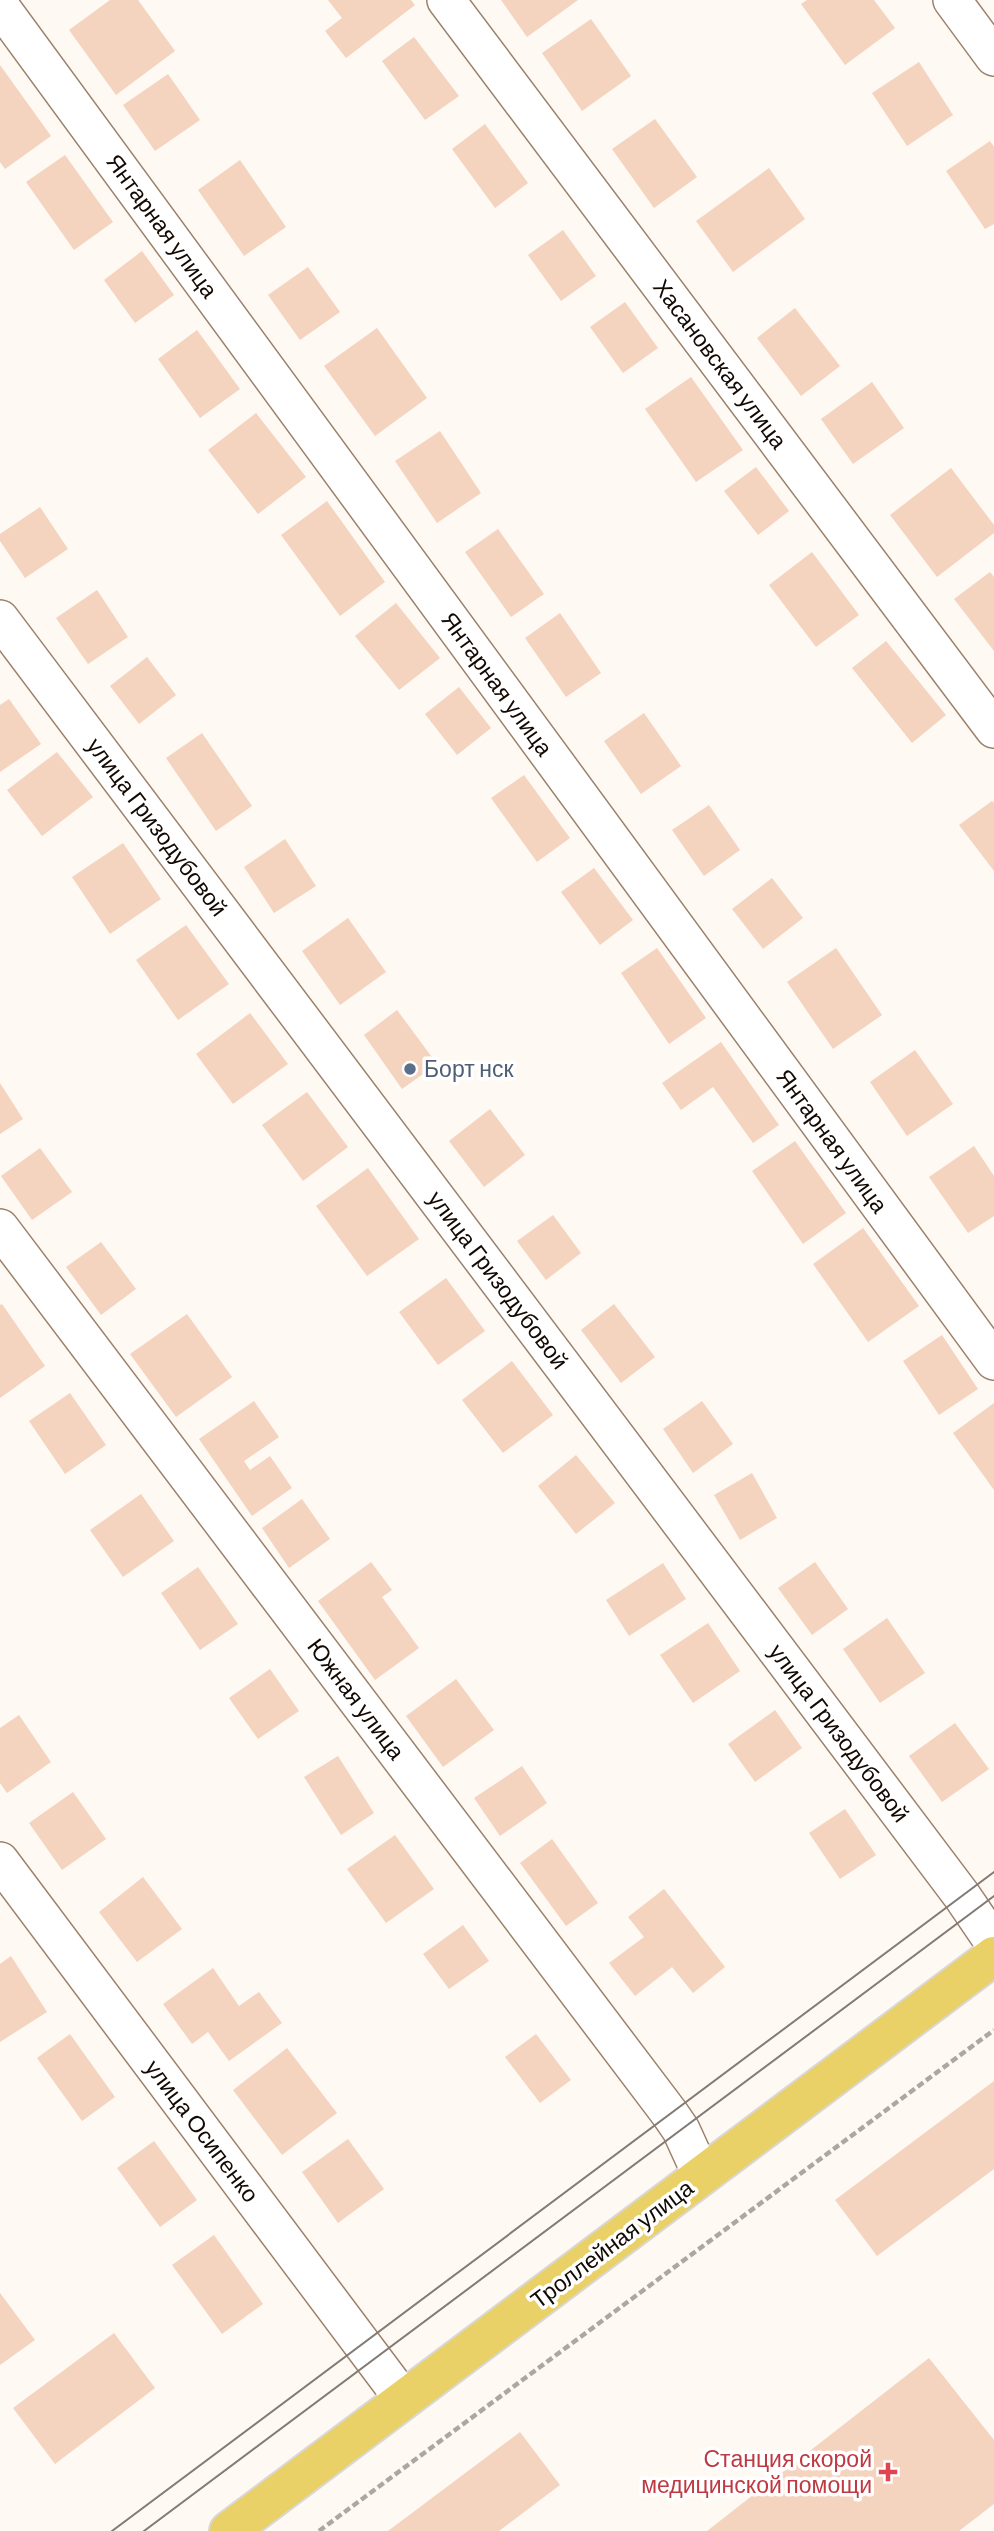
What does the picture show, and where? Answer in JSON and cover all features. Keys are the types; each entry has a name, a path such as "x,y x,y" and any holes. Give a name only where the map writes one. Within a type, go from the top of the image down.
{"main road":[{"name":"Троллейная улица","path":"229,2531 994,1956"}],"street":[{"name":"Хасановская улица","path":"446,0 994,729"},
{"path":"951,0 994,57"},
{"name":"Янтарная улица","path":"0,6 994,1361"},
{"name":"улица Гризодубовой","path":"0,619 954,1885 994,1943"},
{"name":"Южная улица","path":"0,1228 670,2114 681,2130 702,2176"},
{"name":"улица Осипенко","path":"0,1861 404,2400"}],"path":[{"path":"319,2531 994,2030"}],"building":[{"path":"110,0 138,0 175,51 116,95 69,30"},
{"path":"328,0 411,0 415,5 346,58 325,31 342,18"},
{"path":"501,0 578,0 527,37"},
{"path":"807,0 874,0 895,28 845,65 801,4"},
{"path":"591,19 631,76 582,111 542,53"},
{"path":"414,37 459,96 425,120 382,61"},
{"path":"919,62 953,115 907,146 872,93"},
{"path":"0,65 51,136 5,169 0,162"},
{"path":"168,74 200,120 155,151 123,105"},
{"path":"655,119 697,177 654,208 612,149"},
{"path":"485,124 528,183 495,208 452,149"},
{"path":"990,141 994,147 994,224 985,229 946,171"},
{"path":"65,155 113,222 74,250 26,182"},
{"path":"240,160 286,227 244,256 198,190"},
{"path":"769,168 805,219 733,272 696,221"},
{"path":"563,230 596,276 561,301 528,255"},
{"path":"142,251 174,295 135,323 104,280"},
{"path":"308,267 340,312 300,340 268,295"},
{"path":"625,302 658,348 623,373 590,327"},
{"path":"795,308 840,366 801,396 757,338"},
{"path":"377,328 427,398 375,436 324,366"},
{"path":"197,330 240,389 200,418 158,359"},
{"path":"691,377 743,450 696,482 645,409"},
{"path":"872,382 904,428 853,464 821,419"},
{"path":"256,413 306,477 258,514 208,450"},
{"path":"440,431 481,493 437,523 395,461"},
{"path":"756,467 789,511 758,535 724,491"},
{"path":"951,468 994,525 994,533 937,577 890,515"},
{"path":"327,501 385,582 340,616 281,535"},
{"path":"40,507 68,549 25,578 0,541 0,534"},
{"path":"498,529 544,594 511,617 465,552"},
{"path":"812,552 859,615 816,647 769,585"},
{"path":"990,572 994,577 994,651 954,599"},
{"path":"97,590 128,637 88,664 56,618"},
{"path":"396,603 440,658 399,690 355,636"},
{"path":"560,613 601,673 566,697 525,638"},
{"path":"886,641 946,715 912,743 852,668"},
{"path":"147,657 176,695 139,724 110,686"},
{"path":"459,687 491,728 457,755 425,714"},
{"path":"9,699 41,744 0,772 0,705"},
{"path":"644,713 681,766 641,794 604,741"},
{"path":"202,733 252,806 216,831 166,758"},
{"path":"57,752 93,797 42,836 7,790"},
{"path":"524,775 570,838 537,862 491,798"},
{"path":"992,801 994,803 994,871 959,825"},
{"path":"709,805 740,850 704,876 672,830"},
{"path":"285,839 316,886 274,913 244,867"},
{"path":"123,843 161,899 110,934 72,877"},
{"path":"594,868 633,920 600,945 561,892"},
{"path":"772,878 803,918 763,949 732,909"},
{"path":"348,918 386,972 340,1005 302,951"},
{"path":"186,925 229,984 178,1020 136,960"},
{"path":"657,948 706,1018 669,1044 621,973"},
{"path":"836,948 882,1015 833,1049 787,982"},
{"path":"397,1010 437,1064 402,1089 364,1035"},
{"path":"250,1013 288,1064 233,1104 196,1054"},
{"path":"721,1042 779,1125 753,1143 713,1087 681,1110 662,1083"},
{"path":"915,1050 953,1104 907,1136 870,1082"},
{"path":"0,1083 23,1119 0,1134"},
{"path":"307,1092 348,1147 303,1181 262,1125"},
{"path":"490,1109 525,1155 484,1187 449,1141"},
{"path":"795,1141 846,1213 803,1244 752,1171"},
{"path":"974,1146 994,1176 994,1216 968,1233 929,1177"},
{"path":"40,1148 72,1192 32,1220 1,1176"},
{"path":"368,1168 419,1239 367,1276 316,1206"},
{"path":"553,1215 581,1253 546,1280 517,1241"},
{"path":"863,1228 919,1306 868,1342 813,1264"},
{"path":"101,1242 136,1289 101,1315 66,1267"},
{"path":"446,1278 485,1331 438,1365 399,1312"},
{"path":"2,1304 45,1366 0,1398 0,1305"},
{"path":"614,1304 655,1357 621,1383 581,1330"},
{"path":"187,1314 232,1377 176,1417 130,1354"},
{"path":"942,1335 978,1389 939,1415 903,1361"},
{"path":"512,1361 553,1415 503,1453 462,1400"},
{"path":"70,1393 106,1445 65,1474 29,1421"},
{"path":"254,1401 279,1437 244,1461 250,1470 270,1456 292,1488 252,1516 199,1439"},
{"path":"702,1401 733,1444 693,1473 663,1429"},
{"path":"994,1403 994,1490 953,1433"},
{"path":"576,1455 615,1503 576,1534 538,1486"},
{"path":"752,1473 777,1518 740,1540 714,1495"},
{"path":"141,1494 174,1541 123,1577 90,1530"},
{"path":"302,1499 330,1539 289,1568 262,1528"},
{"path":"371,1562 392,1590 382,1597 419,1648 375,1680 318,1601"},
{"path":"815,1562 848,1609 812,1635 778,1588"},
{"path":"663,1563 686,1599 629,1636 606,1600"},
{"path":"198,1567 238,1624 200,1650 161,1593"},
{"path":"887,1618 925,1673 880,1703 843,1649"},
{"path":"708,1623 740,1671 693,1703 660,1655"},
{"path":"270,1669 299,1711 258,1739 229,1698"},
{"path":"456,1679 494,1730 443,1767 406,1716"},
{"path":"775,1710 802,1748 755,1782 728,1744"},
{"path":"19,1715 51,1762 7,1793 0,1783 0,1728"},
{"path":"955,1723 989,1769 942,1802 909,1756"},
{"path":"338,1756 374,1813 341,1835 304,1777"},
{"path":"522,1766 547,1803 500,1836 474,1798"},
{"path":"73,1792 106,1839 62,1870 29,1823"},
{"path":"845,1809 876,1855 840,1879 809,1833"},
{"path":"395,1835 434,1889 386,1923 347,1869"},
{"path":"552,1839 598,1903 566,1926 520,1863"},
{"path":"143,1877 182,1929 137,1962 99,1912"},
{"path":"664,1889 725,1967 693,1993 672,1967 635,1996 609,1963 644,1937 628,1917"},
{"path":"463,1925 489,1961 449,1989 423,1954"},
{"path":"11,1956 47,2012 0,2042 0,1964"},
{"path":"213,1968 239,2006 259,1992 282,2023 229,2061 208,2032 192,2044 163,2004"},
{"path":"70,2034 115,2097 82,2121 37,2058"},
{"path":"536,2034 571,2080 540,2103 505,2057"},
{"path":"287,2048 337,2113 282,2155 233,2090"},
{"path":"994,2081 994,2169 877,2256 835,2200"},
{"path":"348,2139 384,2189 338,2223 302,2172"},
{"path":"154,2141 197,2200 160,2227 117,2168"},
{"path":"214,2235 263,2304 222,2334 172,2265"},
{"path":"0,2293 35,2340 0,2365"},
{"path":"114,2333 155,2388 55,2464 13,2408"},
{"name":"Станция скорой медицинской помощи","path":"929,2358 994,2440 994,2504 959,2531 707,2531"},
{"path":"520,2432 560,2485 499,2531 388,2531"}],"tram line":[{"path":"112,2531 994,1872"},
{"path":"144,2531 994,1896"}],"place":[{"name":"Борт нск","path":"410,1069"},
{"name":"Станция скорой медицинской помощи","path":"888,2472"}]}
